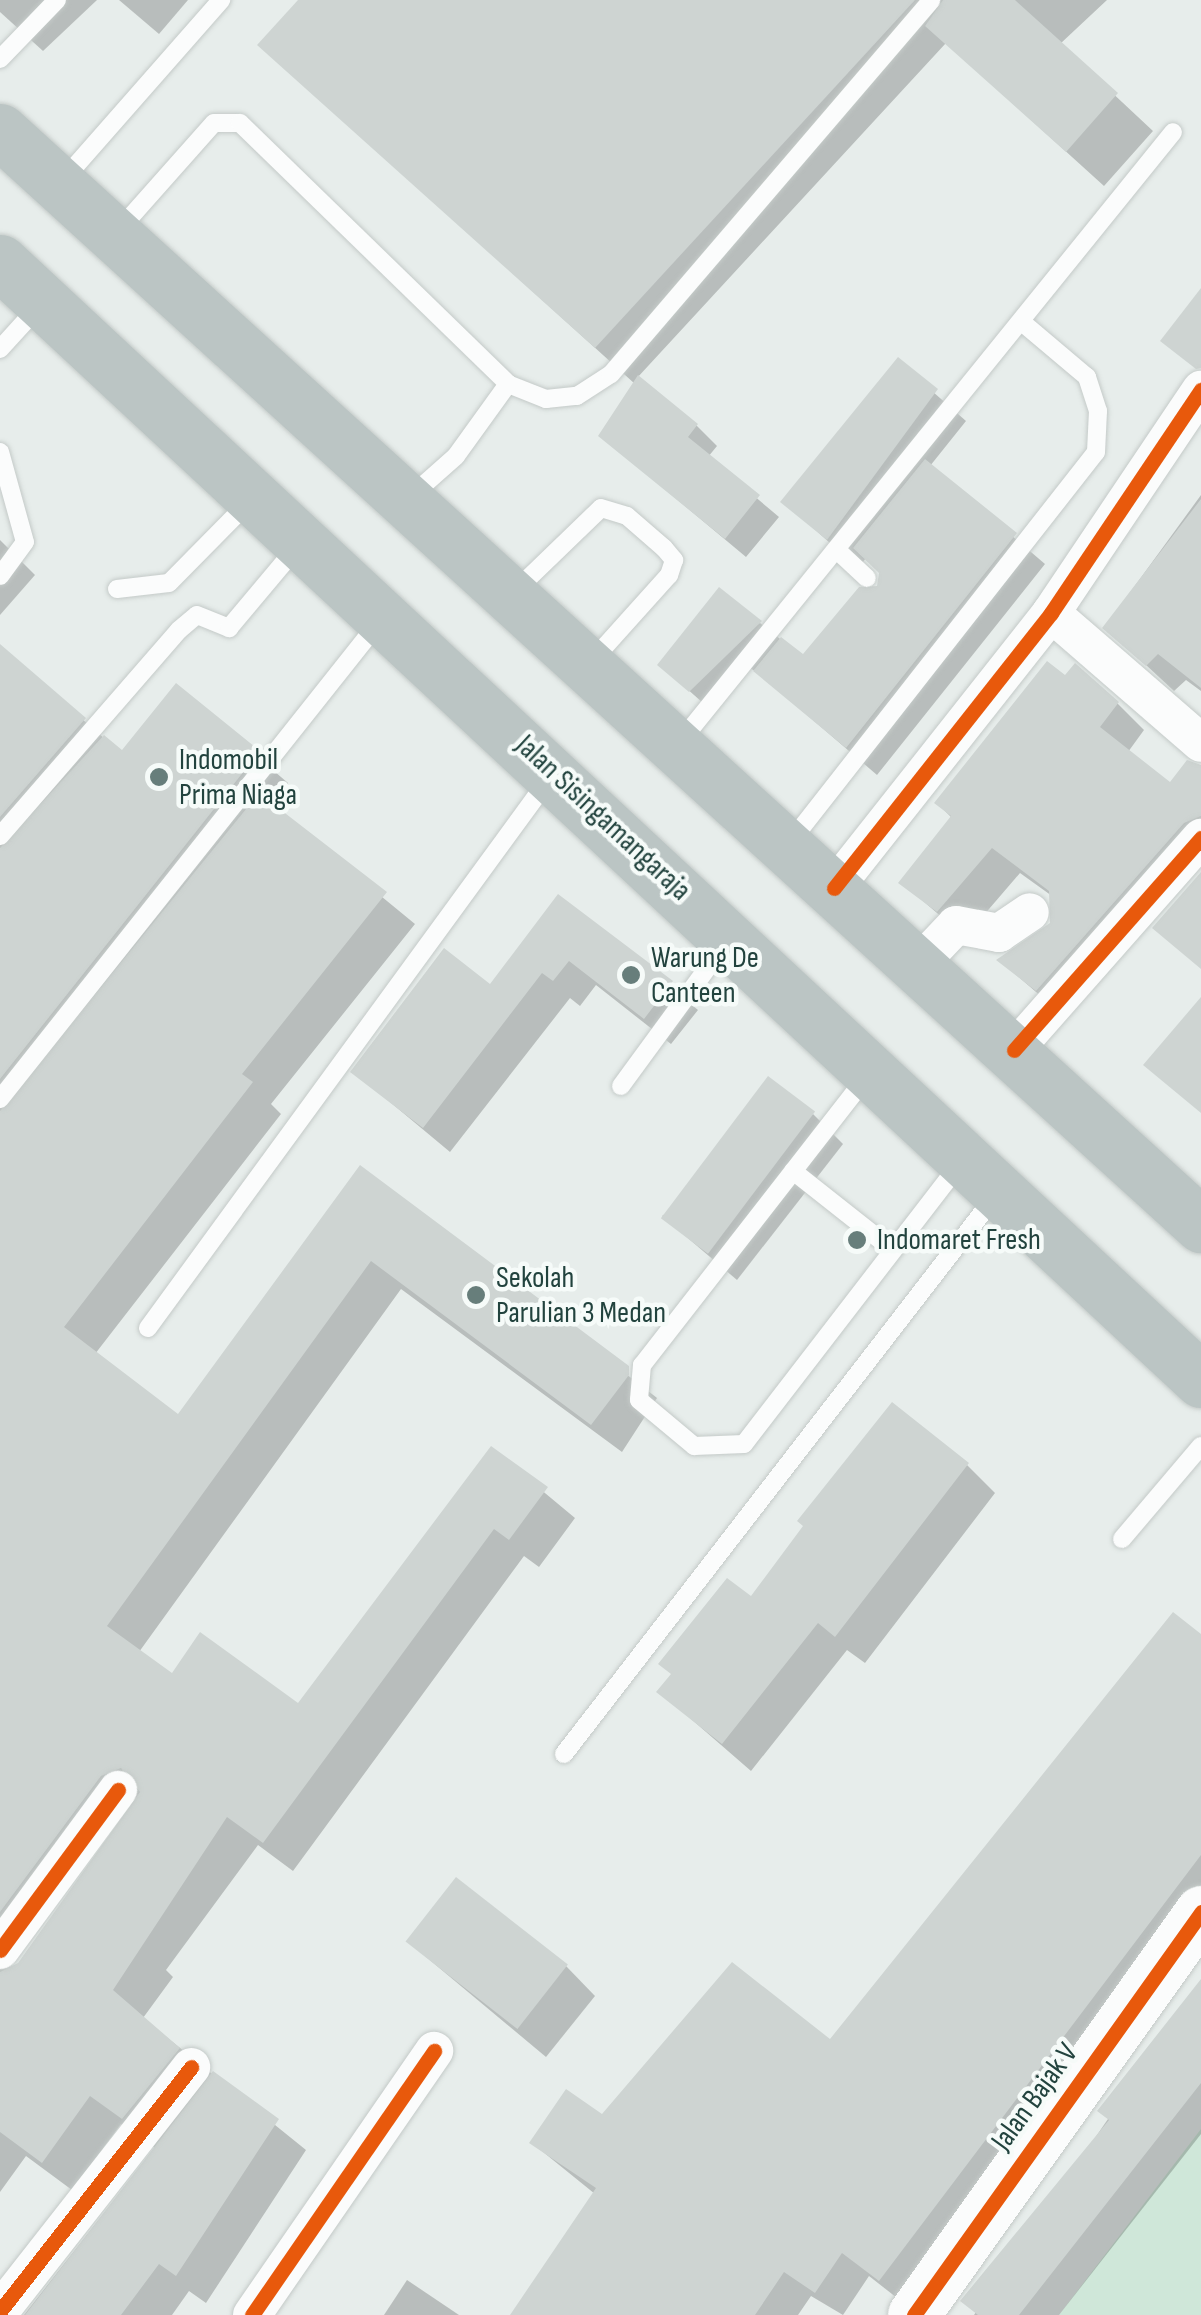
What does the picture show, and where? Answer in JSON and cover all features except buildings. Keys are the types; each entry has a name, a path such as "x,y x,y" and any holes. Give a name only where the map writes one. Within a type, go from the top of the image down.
{"highway":[{"path":"0,130 58,185 118,231 920,963 1201,1225"},
{"name":"Jalan Sisingamangaraja","path":"0,262 732,935 1201,1380"}],"street":[{"path":"834,888 1051,613 1201,390"},
{"path":"1051,613 1201,743"},
{"path":"1014,1050 1201,838"},
{"path":"920,963 958,924 998,934 1030,912"},
{"path":"0,1950 118,1790"},
{"name":"Jalan Bajak V","path":"914,2315 1201,1912"},
{"path":"252,2315 434,2051"},
{"path":"0,2310 192,2067"}],"lane":[{"path":"0,58 57,0"},
{"path":"58,185 220,0"},
{"path":"118,231 214,123 240,122 508,384 546,399 577,396 611,374 931,0"},
{"path":"678,744 838,552 1173,132"},
{"path":"0,349 42,302"},
{"path":"787,845 1096,452 1098,411 1087,378 1023,322"},
{"path":"408,498 456,456 508,384"},
{"path":"0,452 25,542 0,576"},
{"path":"118,589 170,583 256,495"},
{"path":"513,593 601,508 627,516 664,548 674,560 669,575 590,663"},
{"path":"0,836 178,630 198,615 229,628 303,540"},
{"path":"838,552 866,578"},
{"path":"0,1099 384,616"},
{"path":"148,1328 554,772"},
{"path":"621,1086 732,935"},
{"path":"872,1069 636,1380 639,1400 694,1446 744,1444 893,1250 982,1174"},
{"path":"793,1171 893,1250"},
{"path":"564,1754 982,1174"},
{"path":"1122,1539 1201,1446"}],"green space":[{"path":"1201,2129 1201,2315 1059,2315"}],"cycle path":[{"path":"834,888 1051,613 1201,390"},
{"path":"1014,1050 1201,838"},
{"path":"0,1950 118,1790"},
{"path":"914,2315 1201,1912"},
{"path":"252,2315 434,2051"},
{"path":"0,2311 191,2067"}],"place":[{"name":"Indomobil Prima Niaga","path":"159,777"},
{"name":"Warung De Canteen","path":"631,975"},
{"name":"Indomaret Fresh","path":"857,1240"},
{"name":"Sekolah Parulian 3 Medan","path":"476,1295"}]}
